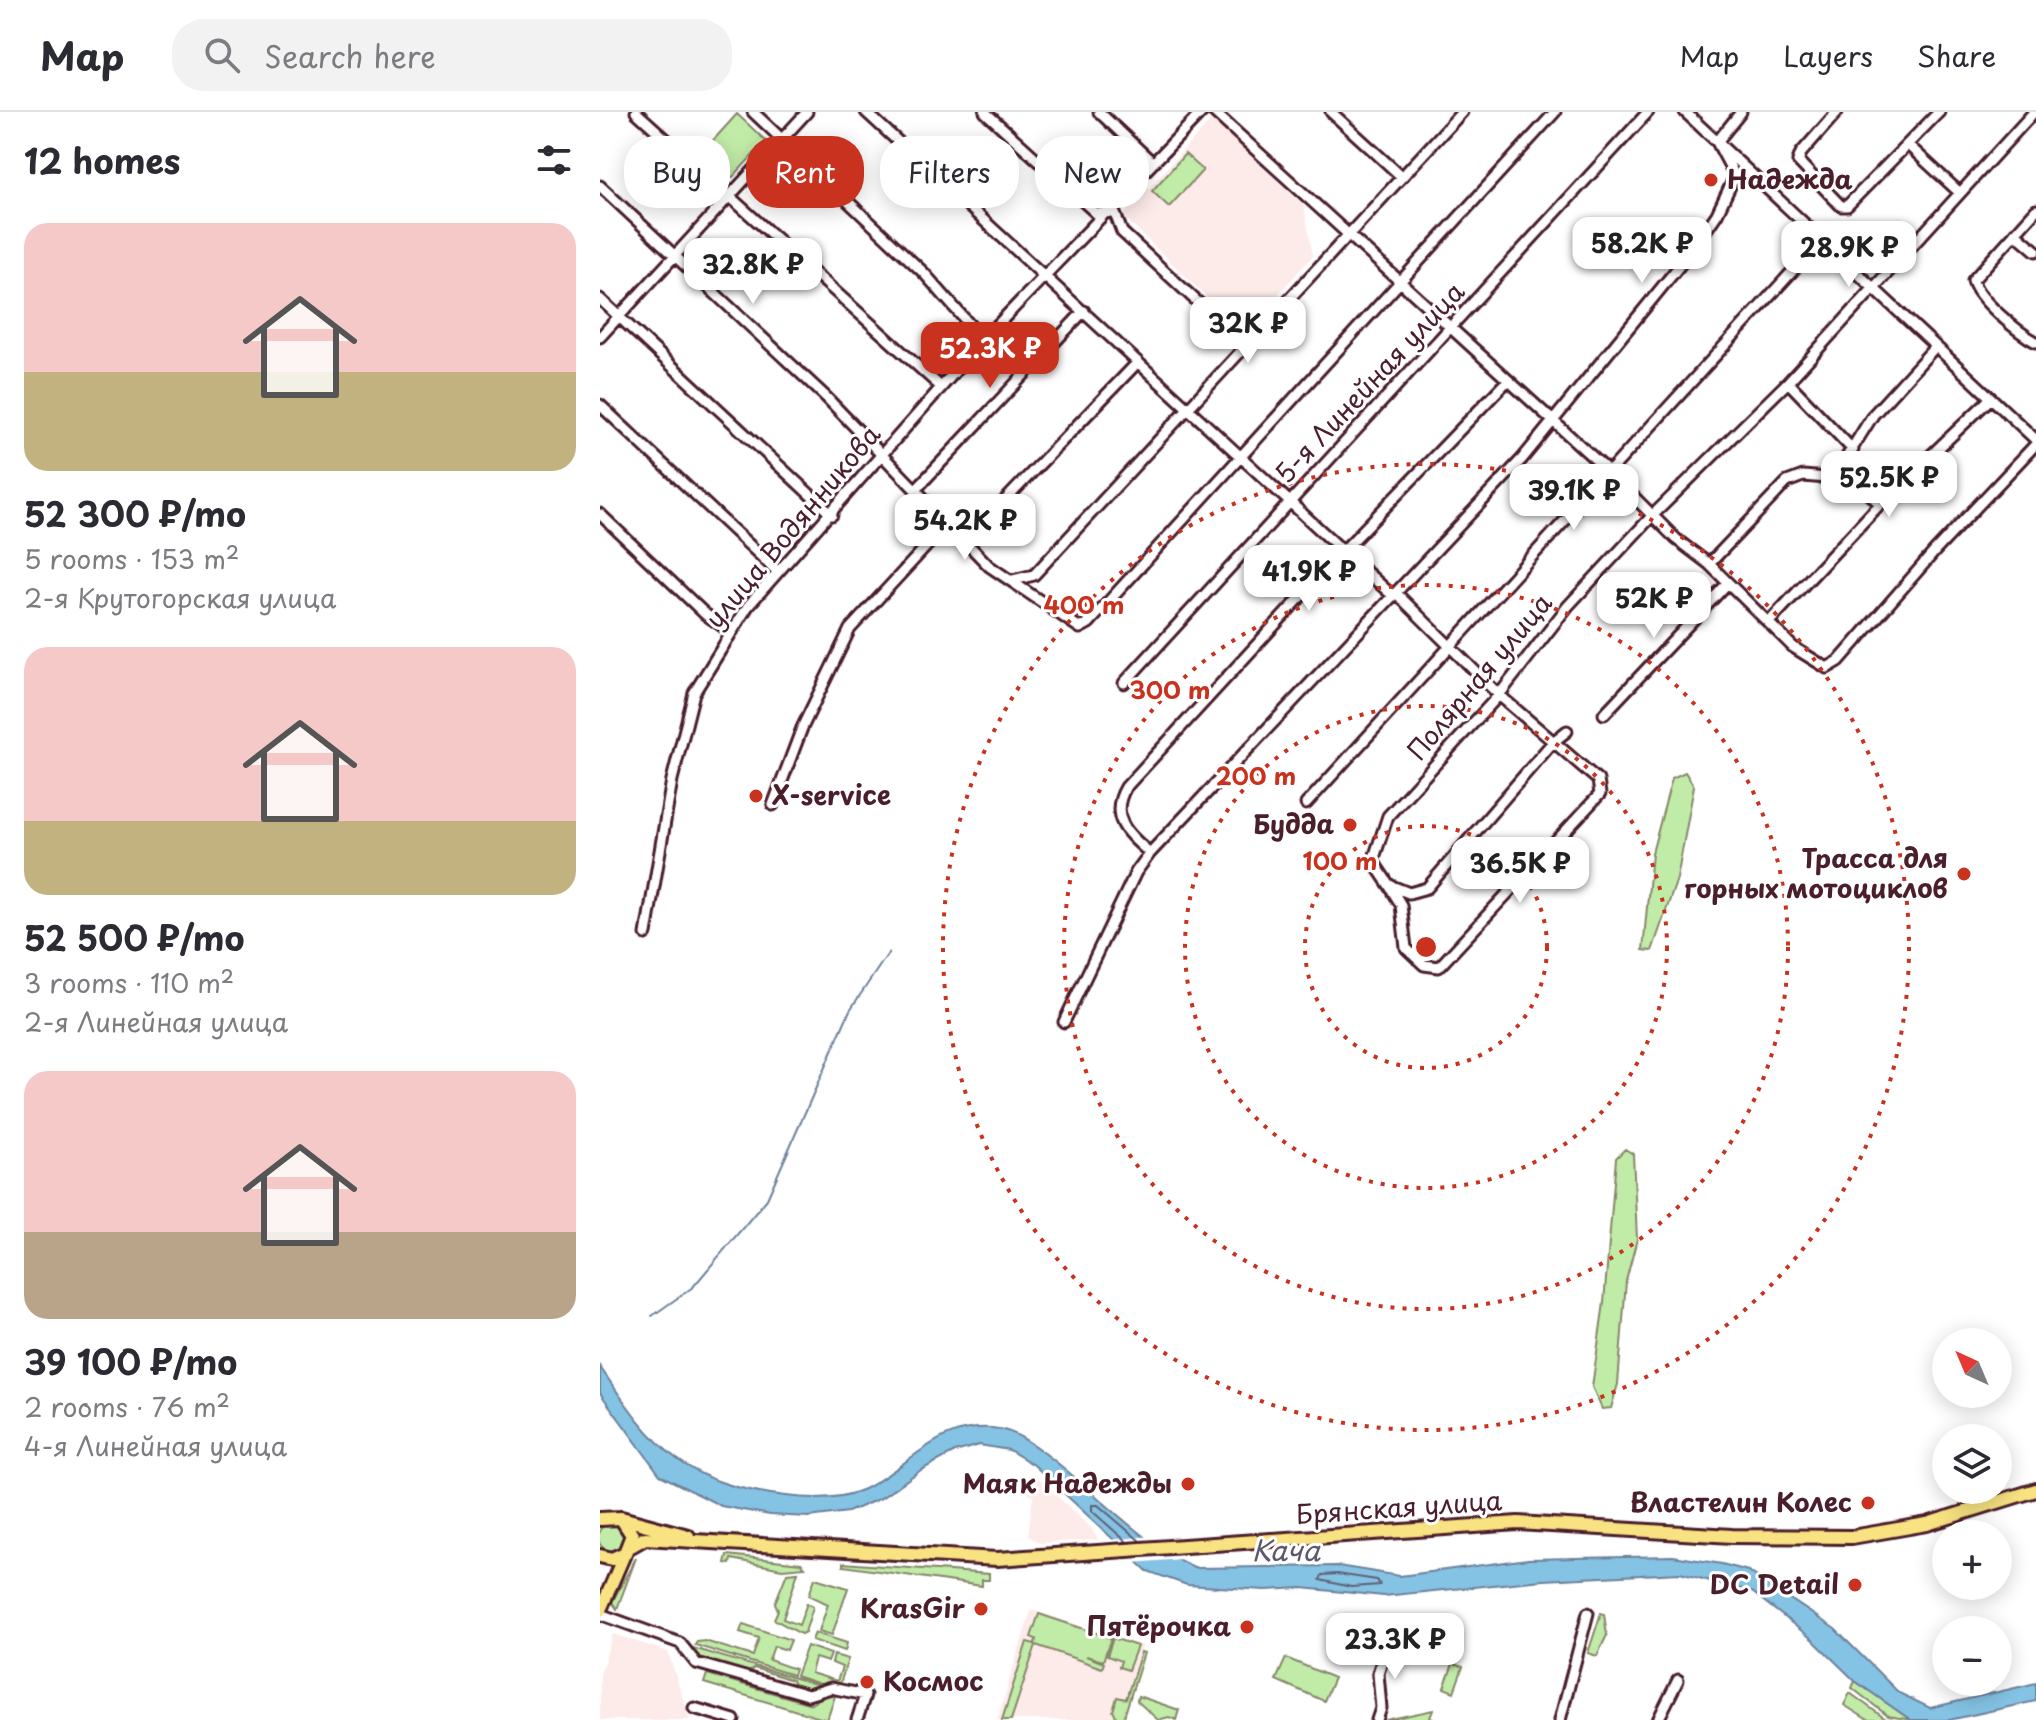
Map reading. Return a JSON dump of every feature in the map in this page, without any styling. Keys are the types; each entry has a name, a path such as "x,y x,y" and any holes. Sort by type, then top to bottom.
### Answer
{"highway":[{"name":"Брянская улица","path":"600,1556 612,1559 645,1538 997,1559 1518,1523 1745,1537 1852,1537 1927,1524 2036,1490"},
{"name":"Брянская улица","path":"608,1516 711,1542"},
{"name":"Брянская улица","path":"608,1516 631,1530 628,1550"}],"main road":[{"path":"600,1613 628,1550"}],"street":[{"path":"636,112 663,136"},
{"path":"753,112 779,136"},
{"path":"785,136 807,112"},
{"path":"866,112 1343,551 1392,595 1398,595 1499,695 1595,775 1600,794 1439,967 1424,965 1406,948 1401,905 1389,885"},
{"path":"985,112 1097,214 1114,211 1122,232 1244,345"},
{"path":"1099,112 1152,162"},
{"name":"улица Водянникова","path":"646,934 672,780 694,693 731,632 778,572 832,515 882,452 983,340 1202,112"},
{"path":"1214,112 1608,471 1652,516 1709,564 1726,585 1793,647 1827,668 1839,661 2036,442 1685,112"},
{"path":"1331,112 1402,177"},
{"path":"600,186 882,452 989,566 1080,628 1089,623 1555,112"},
{"name":"5-я Линейная улица","path":"1124,683 1648,112"},
{"path":"1717,142 1741,112"},
{"path":"1837,112 1801,153 1798,161 1841,206 1853,203 1939,112"},
{"name":"Полярная улица","path":"1389,885 1373,861 1388,816 1499,695 1568,606 1652,516 1788,382 2034,112"},
{"path":"1013,580 1034,575 1402,177 1455,114"},
{"path":"1064,1022 1136,872 1150,853 1398,595 1553,422 1717,214 1735,176 1717,142"},
{"path":"1908,145 1960,193"},
{"path":"746,178 730,196 941,387"},
{"path":"600,337 719,208"},
{"path":"855,208 924,273 983,340"},
{"path":"2036,210 1976,273 1973,285 2008,322 2036,342"},
{"path":"2015,233 2036,251"},
{"path":"1306,804 1821,240"},
{"path":"600,299 832,515"},
{"path":"917,488 1084,311"},
{"path":"1709,564 1787,482 1803,476 1827,478 1841,466 1873,415 1935,347"},
{"path":"967,540 1137,363"},
{"path":"1150,853 1123,829 1118,810 1120,798 1343,551 1508,380"},
{"path":"1788,382 1853,450"},
{"path":"1769,622 1880,504 1991,398"},
{"path":"600,405 778,572"},
{"path":"1841,466 1880,504"},
{"path":"600,514 705,614 731,632"},
{"path":"773,805 802,728 850,629 947,524"},
{"path":"1604,714 1726,585"},
{"path":"1389,885 1409,893 1427,888 1553,742 1567,731"},
{"path":"600,1613 680,1643 696,1663 808,1695 831,1688 865,1695 857,1720"},
{"path":"1560,1720 1588,1613"},
{"path":"1377,1720 1381,1708 1378,1673 1392,1631"},
{"path":"1658,1720 1678,1680"},
{"path":"694,1708 734,1720"}],"shaded area":[{"path":"1212,119 1304,206 1313,256 1243,332 1123,216 1130,208 1149,208 1149,188"},
{"path":"1036,1476 1091,1528 1098,1540 1040,1543 1028,1536 1033,1496 1028,1494"},
{"path":"1031,1610 1143,1646 1119,1720 997,1720"},
{"path":"613,1634 668,1652 690,1720 600,1720 600,1674"}],"green space":[{"path":"737,114 761,136 746,136 746,163 733,177 730,176 730,136 717,136"},
{"path":"1185,154 1203,170 1169,207 1152,191"},
{"path":"1685,772 1694,786 1677,879 1652,951 1643,950 1652,853 1672,778"},
{"path":"1625,1149 1633,1154 1637,1239 1626,1281 1618,1384 1611,1408 1602,1409 1592,1387 1604,1303 1616,1158"},
{"path":"607,1524 617,1524 625,1532 625,1542 617,1550 607,1550 600,1544 600,1530"},
{"path":"727,1555 801,1563 805,1567 782,1569 731,1559 730,1564 725,1563"},
{"path":"636,1558 617,1609 612,1602"},
{"path":"843,1563 989,1574 989,1580 982,1580 982,1586 843,1566"},
{"path":"798,1572 783,1619 799,1625 807,1603 813,1607 805,1632 801,1634 774,1619 778,1610 775,1603 787,1573"},
{"path":"815,1578 848,1588 832,1635 819,1631 828,1604 809,1595"},
{"path":"1601,1613 1604,1614 1607,1635 1597,1656 1588,1653"},
{"path":"1039,1614 1111,1638 1103,1661 1086,1656 1104,1663 1102,1668 1036,1645 1011,1720 1002,1720 1027,1642 1035,1644 1036,1639 1031,1637"},
{"path":"743,1624 791,1640 787,1650 774,1646 769,1660 795,1669 793,1675 695,1645 705,1641 753,1656 759,1638 740,1632"},
{"path":"815,1633 847,1643 845,1651 812,1640"},
{"path":"1113,1638 1137,1646 1128,1670 1119,1667 1121,1661 1107,1656"},
{"path":"807,1646 831,1654 828,1662 815,1658 811,1673 837,1681 842,1667 832,1663 834,1655 848,1659 840,1684 820,1684 796,1676"},
{"path":"693,1648 819,1685 808,1690 794,1686 792,1680 754,1668 748,1673 697,1658"},
{"path":"1141,1652 1144,1653 1123,1720 1118,1720 1113,1711 1117,1697 1126,1699"},
{"path":"1286,1658 1334,1678 1324,1701 1276,1680"},
{"path":"1453,1664 1463,1667 1454,1692 1444,1688"},
{"path":"707,1674 811,1704 828,1694 835,1696 827,1720 704,1683"},
{"path":"1855,1681 1911,1720 1888,1716 1852,1688"},
{"path":"1850,1693 1887,1720 1868,1720 1844,1705"},
{"path":"1138,1696 1179,1710 1176,1720 1169,1717 1158,1720 1137,1701"},
{"path":"1433,1710 1430,1718 1435,1720 1386,1720"}],"water":[{"name":"Кача","path":"600,1367 656,1441 697,1472 751,1490 805,1498 845,1495 864,1489 927,1447 959,1431 978,1428 1006,1431 1036,1447 1064,1468 1159,1548 1197,1568 1338,1566 1400,1576 1528,1559 1673,1556 1722,1564 1748,1571 1835,1629 1899,1693 1930,1708 1981,1696 2012,1696 2012,1689 2036,1683 2036,1701 1949,1720 1911,1720 1855,1681 1812,1639 1752,1592 1680,1573 1543,1580 1384,1596 1302,1588 1265,1590 1187,1585 1147,1571 1034,1465 1009,1450 979,1445 955,1452 921,1470 881,1498 848,1512 809,1517 770,1515 721,1506 660,1475 600,1393"}],"pier":[{"path":"1152,1536 1182,1559 1132,1563 1108,1540"}],"waterway":[{"path":"652,1316 693,1287 767,1199 850,1010 889,952"}],"place":[{"name":"Надежда","path":"1711,180"},
{"name":"X-service","path":"756,796"},
{"name":"Будда","path":"1350,825"},
{"name":"Трасса для горных мотоциклов","path":"1964,874"},
{"name":"Маяк Надежды","path":"1188,1484"},
{"name":"Властелин Колес","path":"1868,1503"},
{"name":"DC Detail","path":"1855,1585"},
{"name":"KrasGir","path":"981,1609"},
{"name":"Пятёрочка","path":"1247,1627"},
{"name":"Космос","path":"867,1682"}]}
